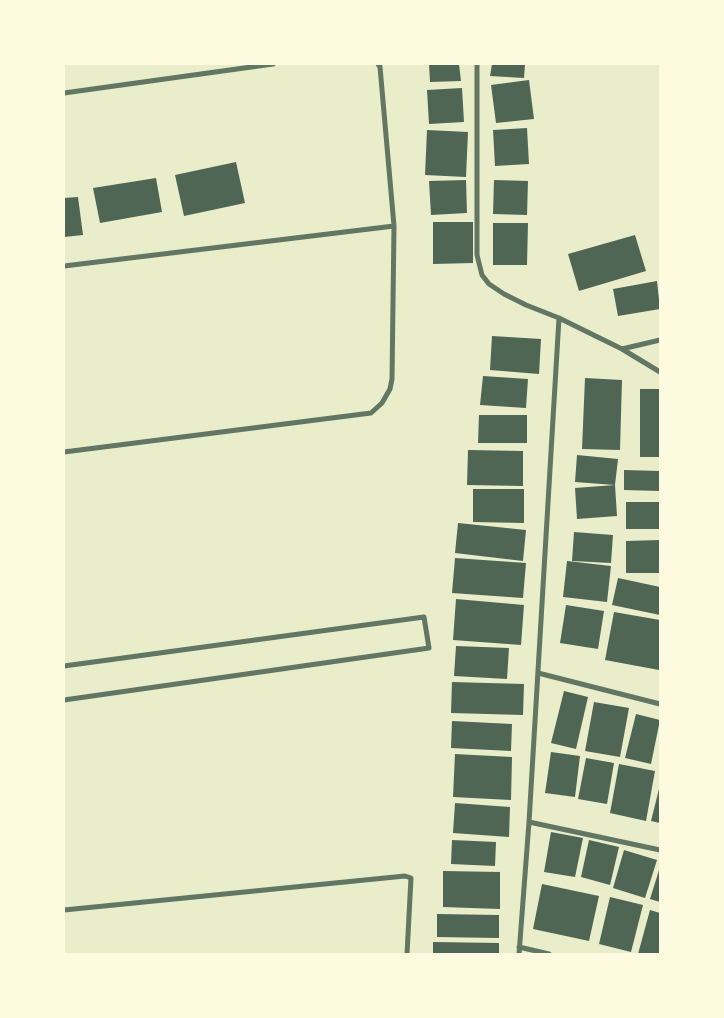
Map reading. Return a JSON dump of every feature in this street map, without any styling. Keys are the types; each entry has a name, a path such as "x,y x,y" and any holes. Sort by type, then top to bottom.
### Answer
{"street":[{"path":"64,93 273,64"},
{"path":"64,452 371,413 382,403 390,389 392,379 394,226 380,67 378,64"},
{"path":"477,64 477,255 482,275 489,284 526,306 559,318 622,349 660,372"},
{"path":"64,266 394,226"},
{"path":"519,954 529,822 559,318"},
{"path":"622,349 660,340"},
{"path":"64,666 424,617 429,648 64,700"},
{"path":"538,673 660,704"},
{"path":"529,822 660,850"},
{"path":"64,910 405,876 411,878 407,954"},
{"path":"519,947 549,954"}],"building":[{"path":"429,64 459,64 461,81 430,82"},
{"path":"492,64 525,64 524,78 490,76"},
{"path":"529,80 534,119 496,123 491,85"},
{"path":"462,88 464,122 429,124 427,90"},
{"path":"527,128 529,164 495,166 493,130"},
{"path":"427,130 468,132 466,177 425,175"},
{"path":"236,162 245,203 184,216 175,175"},
{"path":"156,178 162,212 100,223 93,188"},
{"path":"466,180 467,213 431,215 429,181"},
{"path":"494,180 528,181 527,215 493,214"},
{"path":"78,197 83,235 64,237 64,198"},
{"path":"433,222 473,222 473,263 433,264"},
{"path":"493,223 528,223 527,265 493,265"},
{"path":"635,235 646,271 579,291 568,254"},
{"path":"657,281 660,309 618,316 613,289"},
{"path":"492,336 541,339 539,374 490,370"},
{"path":"483,376 528,379 526,408 480,405"},
{"path":"585,378 622,380 620,450 582,449"},
{"path":"640,389 660,389 660,457 640,457"},
{"path":"479,415 527,415 527,443 478,443"},
{"path":"468,450 523,451 523,486 467,485"},
{"path":"577,455 618,459 615,485 575,482"},
{"path":"624,470 660,471 660,491 624,490"},
{"path":"615,485 617,516 577,519 575,488"},
{"path":"473,489 524,489 524,523 473,522"},
{"path":"626,502 660,502 660,529 626,529"},
{"path":"458,523 526,530 523,561 455,553"},
{"path":"574,532 613,535 611,563 572,561"},
{"path":"660,540 660,573 626,573 626,541"},
{"path":"455,558 526,563 523,598 452,593"},
{"path":"567,561 611,566 607,602 563,597"},
{"path":"618,578 660,587 660,615 612,605"},
{"path":"456,599 524,605 521,645 453,640"},
{"path":"566,605 604,611 598,649 560,643"},
{"path":"614,612 660,620 659,670 605,660"},
{"path":"456,646 509,648 507,679 454,676"},
{"path":"452,682 524,684 523,715 451,713"},
{"path":"564,691 588,697 576,749 551,743"},
{"path":"594,702 629,708 620,757 585,751"},
{"path":"636,714 660,720 651,764 625,758"},
{"path":"452,721 512,724 511,751 451,748"},
{"path":"551,752 580,756 575,797 545,793"},
{"path":"455,754 512,757 511,800 453,797"},
{"path":"586,758 614,763 607,804 578,799"},
{"path":"619,764 655,771 646,821 610,813"},
{"path":"660,785 660,823 651,821"},
{"path":"455,803 510,807 509,837 453,833"},
{"path":"551,832 583,838 575,877 544,872"},
{"path":"452,840 496,842 495,866 451,864"},
{"path":"589,840 619,847 610,885 581,877"},
{"path":"624,850 657,860 645,898 613,888"},
{"path":"660,867 660,902 650,899"},
{"path":"443,871 500,872 500,909 443,907"},
{"path":"542,884 599,896 589,941 533,929"},
{"path":"610,897 643,905 631,952 599,944"},
{"path":"650,910 660,913 660,954 638,954"},
{"path":"437,914 499,915 499,938 437,937"},
{"path":"433,942 499,943 499,954 433,954"}]}
